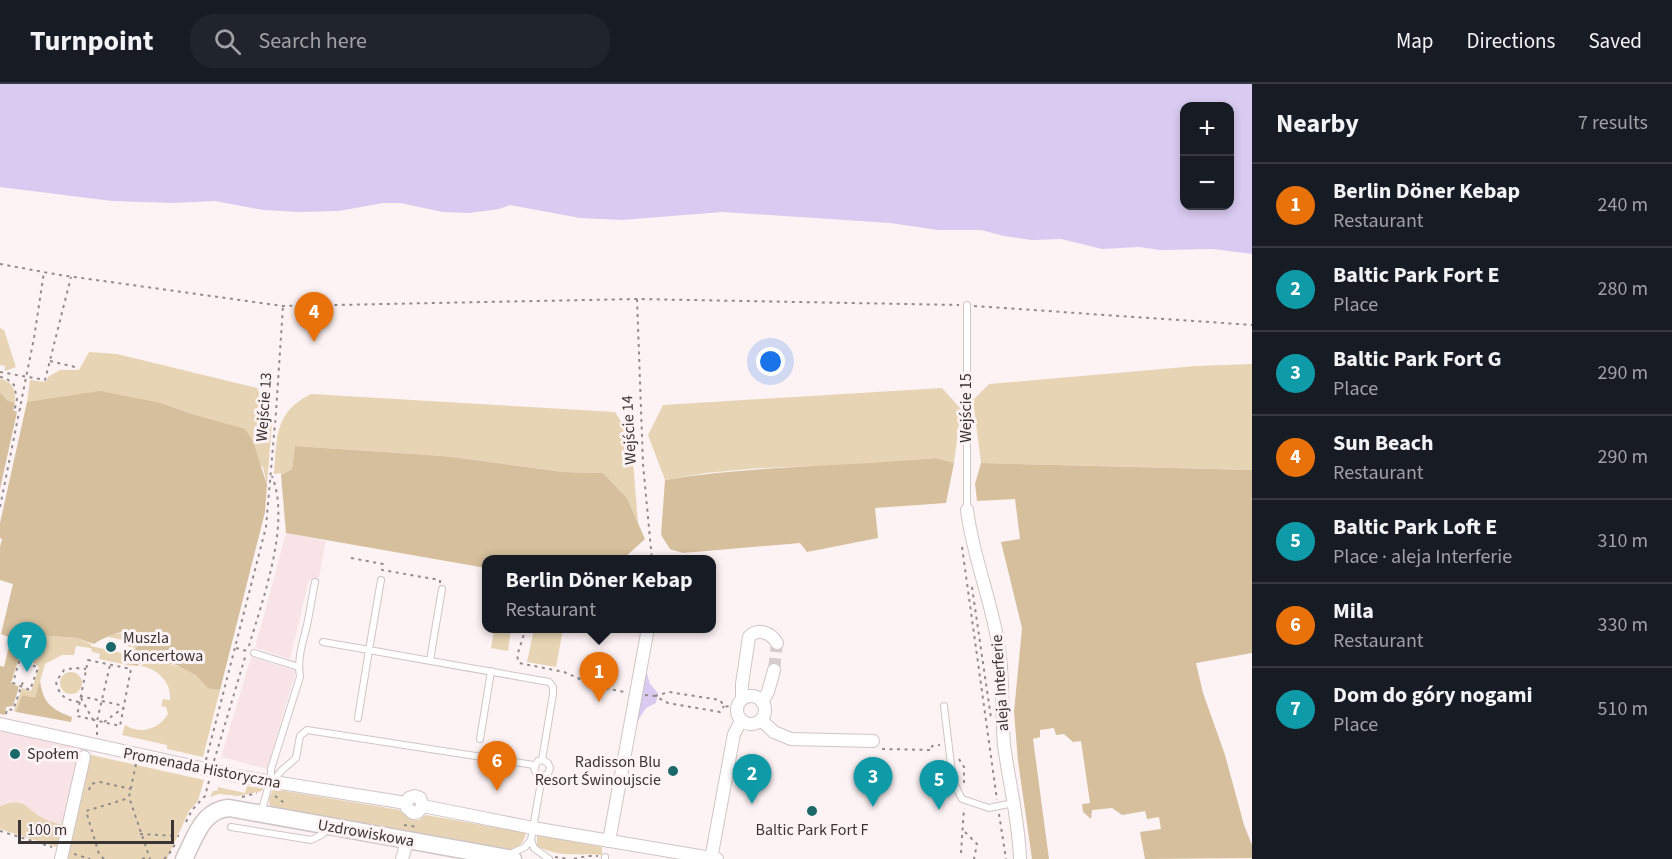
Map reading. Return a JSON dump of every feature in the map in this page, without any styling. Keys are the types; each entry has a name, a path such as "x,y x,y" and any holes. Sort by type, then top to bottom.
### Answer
{"street":[{"name":"aleja Interferie","path":"967,510 972,544 1000,650 1004,743 1020,859"},
{"path":"735,704 750,697 762,702 765,709 761,720 753,724 741,721 735,704 742,684 749,637 756,632 763,632 773,636 777,643"},
{"path":"609,841 647,633"},
{"path":"762,702 768,692 774,670"},
{"path":"761,720 774,732 791,739 873,745"},
{"path":"713,859 734,734 741,721"},
{"name":"Promenada Historyczna","path":"2,725 271,782 406,802 415,796 420,798 423,806 532,834 609,841 713,859"},
{"path":"62,855 84,757"},
{"name":"Uzdrowiskowa","path":"184,859 206,818 220,809 229,808 509,858"},
{"path":"402,859 407,841"}],"lane":[{"name":"Wejście 15","path":"967,305 967,510"},
{"path":"358,718 381,580"},
{"path":"271,782 271,769 300,677 298,667 315,582"},
{"path":"430,660 442,589"},
{"path":"323,642 544,680 553,687 554,694 542,760"},
{"path":"250,652 298,667"},
{"path":"480,739 491,671"},
{"path":"944,706 953,782 962,799 989,808 1013,803"},
{"path":"260,831 266,814 265,794 271,782 296,758 300,736 307,730 534,765"},
{"path":"534,765 542,760"},
{"path":"534,765 535,773 542,776 548,774 550,768 548,763 542,760"},
{"path":"542,776 532,834 534,848 549,859"},
{"path":"231,827 311,840 322,834 326,825"},
{"path":"509,858 516,850 525,847 532,834"}],"path":[{"path":"0,264 71,277 283,306 637,299 967,305 1252,325"},
{"path":"0,507 21,409 44,272"},
{"path":"0,372 45,380 71,277"},
{"name":"Wejście 14","path":"637,299 643,464 652,555"},
{"name":"Wejście 13","path":"207,770 208,756 266,527 283,306"},
{"path":"50,361 79,368"},
{"path":"0,377 6,378 14,385 17,399 15,408 21,409"},
{"path":"164,859 170,854 192,810 205,796 207,770 250,652 279,525 276,486 271,474"},
{"path":"966,542 991,718"},
{"path":"961,544 1006,859"},
{"path":"351,558 383,564 382,571 440,581"},
{"path":"524,633 517,656 519,663 564,672 598,687 655,696 668,703 720,712 735,704"},
{"path":"236,648 250,652"},
{"path":"20,658 31,662 38,668 30,690 21,686 13,683 20,658"},
{"path":"88,660 110,665 131,669 120,726 77,716 88,660"},
{"path":"88,744 97,736 97,721 110,665"},
{"path":"80,702 64,698 56,682 64,670 86,669"},
{"path":"2,725 7,709 13,710 24,679"},
{"path":"655,696 669,692 735,704"},
{"path":"81,696 124,707"},
{"path":"81,696 93,720"},
{"path":"104,722 124,707"},
{"path":"873,745 932,750 932,746 942,745"},
{"path":"138,755 129,798 149,858 142,859"},
{"path":"957,756 964,768 964,790"},
{"path":"87,796 91,784 96,782 131,789"},
{"path":"86,811 129,798"},
{"path":"961,853 964,801"},
{"path":"86,805 99,854 104,859"},
{"path":"0,831 62,855 90,859"},
{"path":"964,831 977,844 974,859"},
{"path":"140,834 179,836"},
{"path":"1009,848 1011,859"},
{"path":"574,859 587,856 605,858"}],"shaded area":[{"path":"0,84 1252,84 1252,254 1213,249 1160,250 1139,247 1102,249 1061,239 1032,240 981,230 938,230 890,223 722,212 622,220 580,218 510,205 499,209 469,213 443,212 400,203 383,203 339,211 299,212 263,210 215,201 174,203 112,201 0,187"},
{"path":"0,328 4,330 16,367 5,371 5,366 0,365"},
{"path":"89,352 117,354 257,388 268,412 269,421 272,422 267,485 263,467 195,415 161,403 27,402 30,380 46,382 48,377 60,370 79,370"},
{"path":"1252,364 1252,470 981,463 973,400 989,384 1196,366"},
{"path":"0,379 13,387 15,403 7,400 0,392"},
{"path":"942,388 961,409 954,463 934,458 879,464 760,468 706,473 665,480 648,435 663,405"},
{"path":"100,391 161,403 245,429 253,441 267,485 265,512 220,690 208,688 196,675 176,665 154,660 137,666 132,665 131,655 136,656 133,652 146,635 139,632 119,633 94,644 77,638 25,634 11,683 19,687 13,706 6,707 5,715 0,714 0,666 4,667 11,638 1,634 13,584 0,580 2,539 0,538 0,523 27,402"},
{"path":"0,392 7,400 15,403 13,410 17,412 0,489"},
{"path":"311,394 615,412 631,437 638,523 627,498 603,473 563,472 444,456 295,446 292,469 281,475 281,473 274,474 277,438 284,418 299,401"},
{"path":"295,446 444,456 563,472 603,473 627,498 645,539 627,555 482,555 482,567 286,533 281,475 292,469"},
{"path":"935,458 954,463 946,503 875,508 878,538 807,552 800,543 683,553 670,549 661,535 665,480 766,469"},
{"path":"981,463 1252,470 1252,653 1196,663 1203,693 1225,755 1244,825 1252,845 1252,858 1145,859 1140,832 1161,829 1159,817 1147,819 1145,811 1122,815 1112,808 1092,810 1091,819 1083,812 1082,804 1090,803 1081,741 1073,742 1064,734 1056,735 1054,728 1040,730 1040,737 1033,739 1049,859 1032,859 1018,761 1014,712 1022,628 1001,542 1020,539 1015,499 977,501 975,484"},
{"path":"286,533 326,541 318,582 309,580 290,659 255,648"},
{"path":"137,631 146,635 133,652 123,640 108,637 113,634"},
{"path":"493,633 510,633 508,651 491,648"},
{"path":"533,633 562,633 556,667 527,662"},
{"path":"24,634 77,638 91,646 131,655 132,666 99,659 100,654 92,652 91,648 76,646 74,655 62,655 45,664 35,699 22,695 16,712 14,711 22,688 31,691 39,667 30,660 29,662 20,657 11,683"},
{"path":"251,657 296,671 267,769 221,757"},
{"path":"154,660 186,669 209,686 220,690 203,757 167,749 167,745 122,735 125,725 137,730 149,729 155,727 168,714 166,707 161,706 163,699 170,700 166,682 157,672 139,666"},
{"path":"646,670 650,684 658,693 656,703 646,708 637,722"},
{"path":"71,672 79,675 82,683 79,691 71,694 63,691 60,683 63,675"},
{"path":"40,681 46,700 59,712 72,717 71,722 16,712 22,695 35,698"},
{"path":"0,730 81,747 83,750 60,848 0,829"},
{"path":"87,754 204,780 198,801 189,811 167,859 57,859 60,848 0,829 0,806 15,802 46,819 67,826"},
{"path":"247,786 263,788 262,791 238,796 219,794 210,797 218,787 245,793"},
{"path":"273,789 400,810 409,819 419,820 426,815 526,833 519,845 506,851 270,807 269,799"},
{"path":"537,835 602,847 602,855 562,854 546,850 537,846"}],"tunnel":[{"path":"774,670 777,643"}],"place":[{"name":"Sun Beach","path":"314,342"},
{"name":"Muszla Koncertowa","path":"111,647"},
{"name":"Dom do góry nogami","path":"27,672"},
{"name":"Berlin Döner Kebap","path":"599,702"},
{"name":"Społem","path":"15,754"},
{"name":"Radisson Blu Resort Świnoujscie","path":"673,771"},
{"name":"Mila","path":"497,791"},
{"name":"Baltic Park Fort E","path":"752,804"},
{"name":"Baltic Park Fort G","path":"873,807"},
{"name":"Baltic Park Loft E","path":"939,810"},
{"name":"Baltic Park Fort F","path":"812,811"}]}
